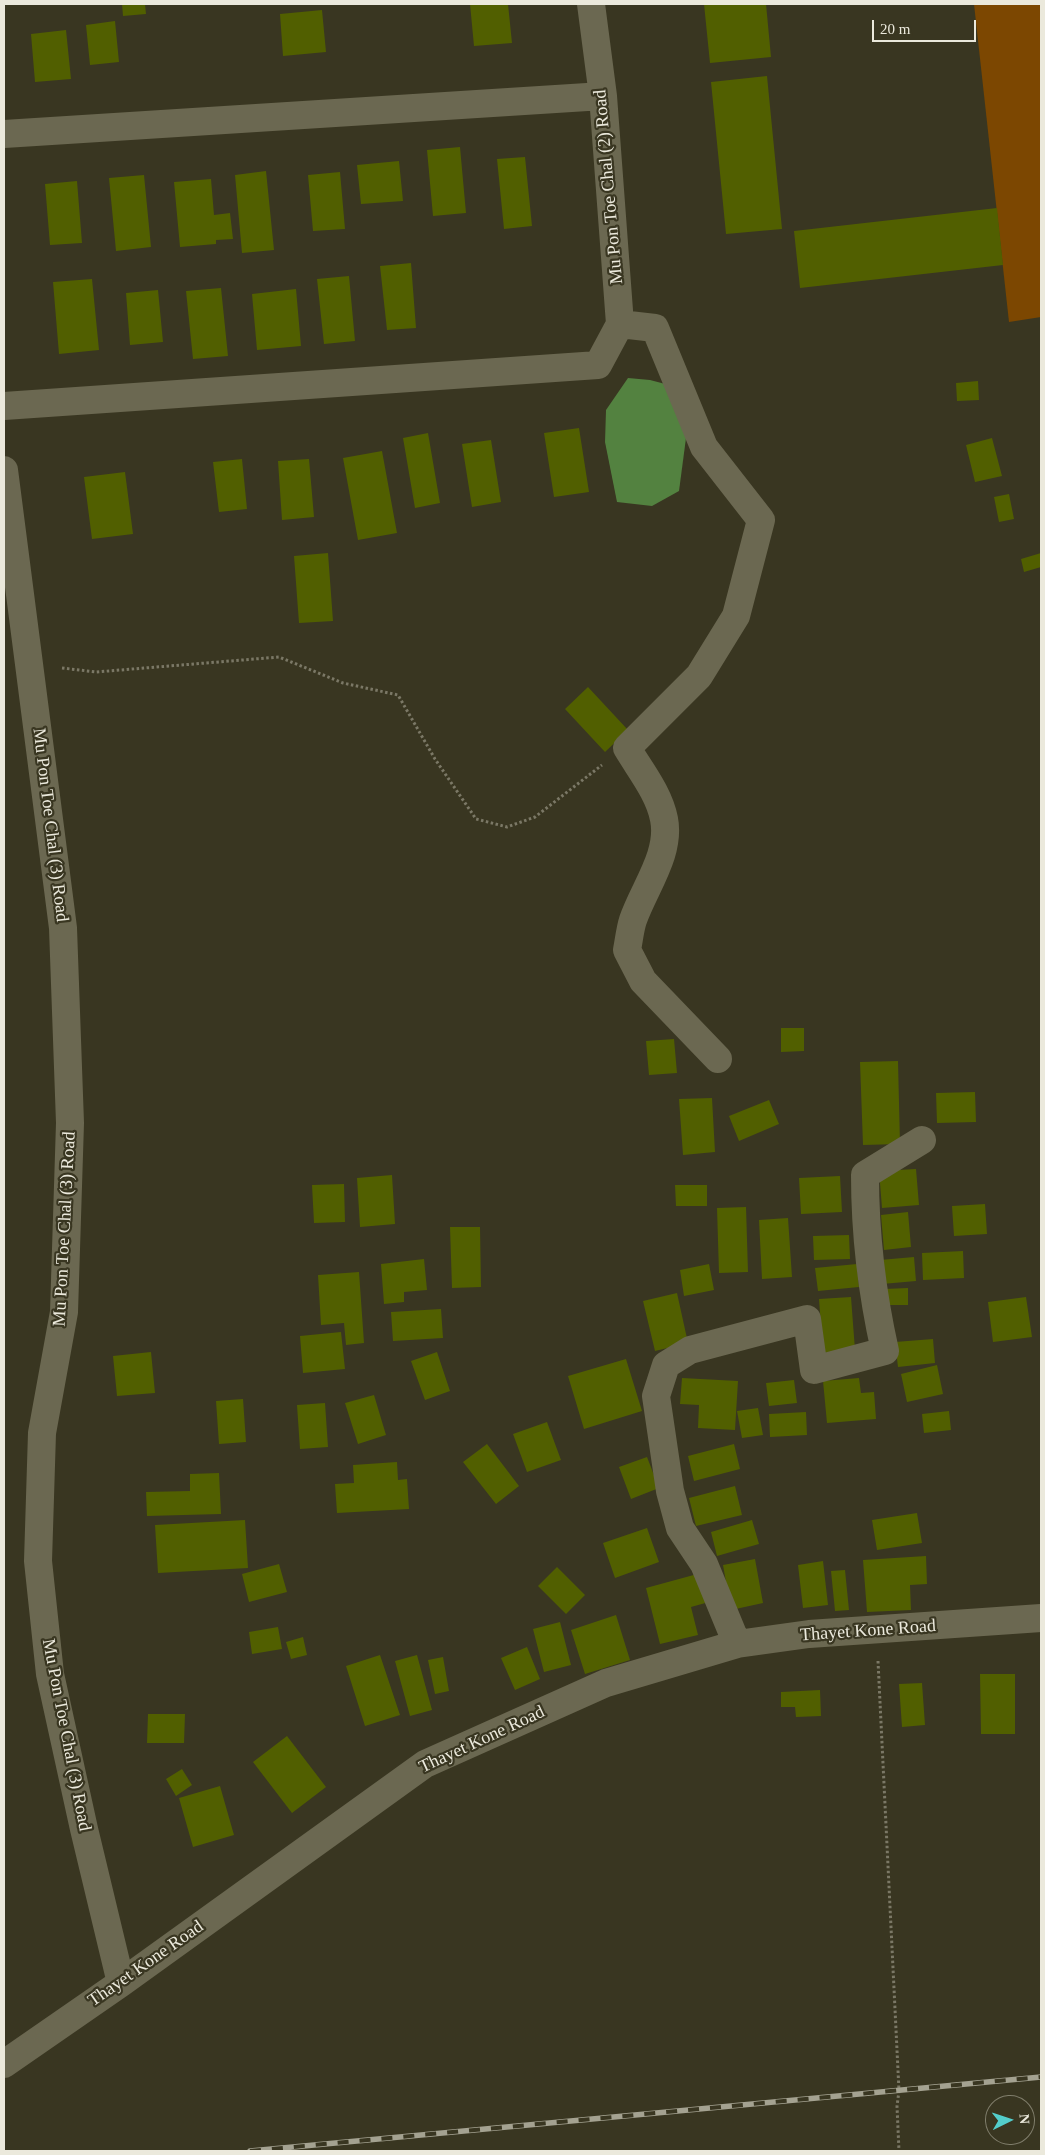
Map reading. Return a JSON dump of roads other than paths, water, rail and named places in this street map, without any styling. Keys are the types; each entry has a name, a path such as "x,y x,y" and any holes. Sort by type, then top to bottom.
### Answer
{"street":[{"name":"Mu Pon Toe Chal (2) Road","path":"591,4 603,96 620,324"},
{"path":"4,134 603,96"},
{"path":"4,406 598,365 620,324 655,328 704,448 761,520 736,616 699,676 627,748 658,799 664,819 665,840 653,875 633,920 627,950 643,981 718,1059"},
{"name":"Mu Pon Toe Chal (3) Road","path":"4,470 64,928 70,1124 64,1312 42,1433 38,1561 50,1674 84,1829 121,1983"},
{"path":"738,1644 704,1564 680,1528 670,1491 656,1396 666,1365 690,1350 807,1319 814,1370 885,1351 877,1312 865,1225 865,1175 922,1140"},
{"name":"Thayet Kone Road","path":"4,2064 121,1983 425,1764 606,1683 738,1644 809,1634 1041,1618"}],"railway":[{"path":"250,2151 1041,2077"}]}
